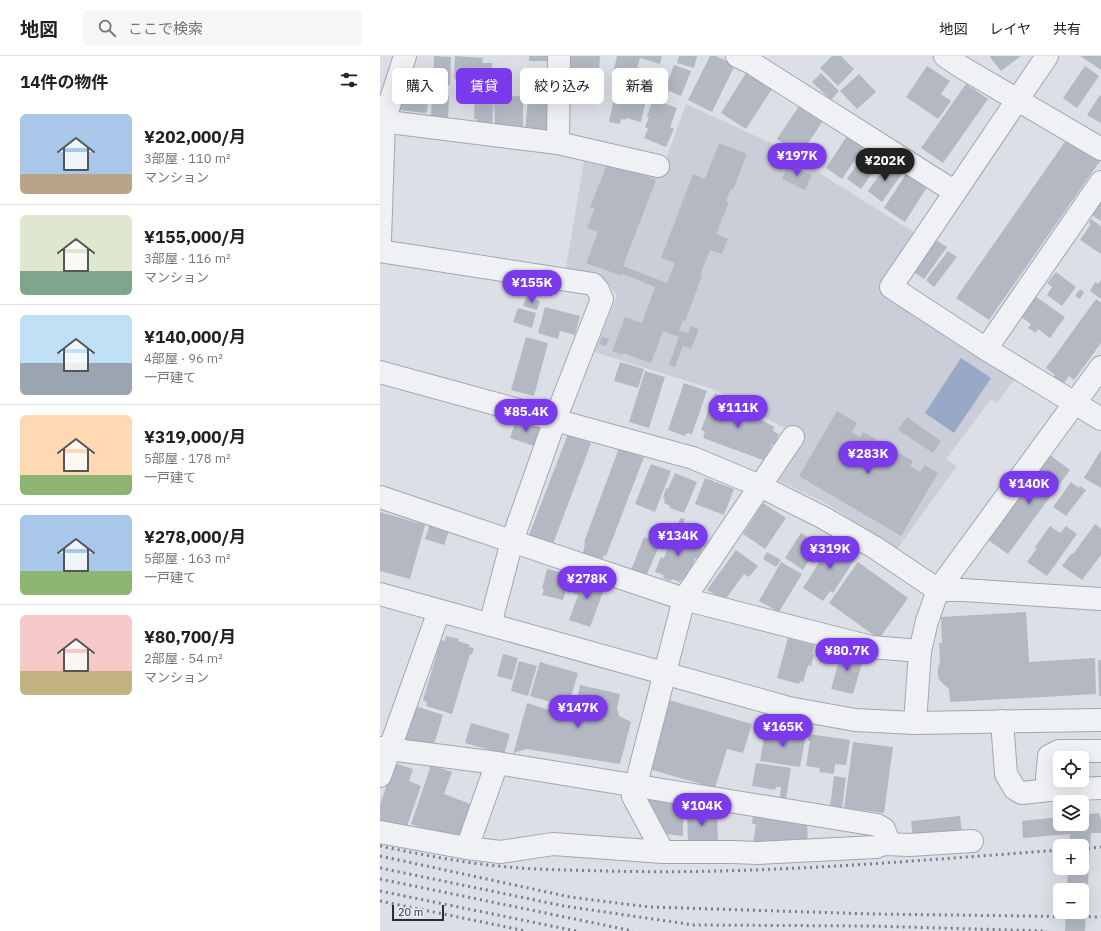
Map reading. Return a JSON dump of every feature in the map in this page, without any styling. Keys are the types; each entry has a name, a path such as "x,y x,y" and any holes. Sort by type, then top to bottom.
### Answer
{"street":[{"path":"380,240 382,121 404,56"},
{"path":"558,143 559,56"},
{"path":"737,56 750,62 955,192"},
{"path":"945,56 1101,149"},
{"path":"1047,56 892,287 986,349 1101,419"},
{"path":"382,121 558,143 658,166"},
{"path":"986,349 1101,182"},
{"path":"380,251 593,284 598,290 602,299 555,420 512,541 490,625"},
{"path":"915,723 920,651 927,621 938,590 1101,367"},
{"path":"380,372 693,458 760,486 822,516 874,547 938,590 963,590 1100,598"},
{"path":"663,852 633,796 684,599 793,437"},
{"path":"380,498 684,599 870,647 920,651"},
{"path":"380,594 789,708 855,720 915,723 1101,720"},
{"path":"380,776 385,749 439,611"},
{"path":"1002,721 1006,774 1010,783 1015,789 1022,793 1050,790 1101,788"},
{"path":"385,749 497,763 877,825 884,829 887,837 884,844"},
{"path":"1050,790 1047,778 1049,756 1058,751 1101,751"},
{"path":"467,848 497,763"},
{"path":"380,832 467,848 500,852 553,844 663,852 758,853 876,847 884,844 910,845 972,841"}],"shaded area":[{"path":"686,104 773,144 920,236 884,289 1016,377 997,403 991,399 946,459 957,466 897,549 827,504 759,471 786,429 716,390 594,352 617,296 605,279 571,275 566,267 584,161 591,157 660,175"}],"water":[{"path":"961,358 991,378 954,433 925,413"}],"building":[{"path":"434,56 451,57 450,85 448,85 448,68 434,68"},
{"path":"455,56 483,58 482,63 492,63 492,68 456,68 456,80 454,78"},
{"path":"529,56 550,56 550,61 529,61"},
{"path":"569,56 600,56 599,68 569,68"},
{"path":"617,56 662,56 660,64 640,58 637,68 614,68"},
{"path":"679,56 697,56 694,68 677,63"},
{"path":"710,56 716,56 735,65 712,112 688,100"},
{"path":"832,56 841,56 854,69 838,86 820,68"},
{"path":"1021,56 1001,71 990,57"},
{"path":"1080,56 1101,56 1101,70"},
{"path":"674,65 691,71 681,96 668,90 668,81"},
{"path":"751,65 777,81 746,129 721,113"},
{"path":"927,66 950,81 941,94 951,101 938,119 906,97"},
{"path":"1085,66 1099,76 1077,108 1063,98"},
{"path":"821,73 839,91 831,100 812,82"},
{"path":"859,74 876,92 857,109 840,91"},
{"path":"966,84 988,99 943,163 921,148"},
{"path":"1100,95 1101,96 1101,123 1087,115"},
{"path":"449,96 448,120 431,119 432,104 448,104"},
{"path":"512,96 520,96 520,104 523,104 523,130 495,128 494,104 512,104"},
{"path":"399,104 427,104 427,112 425,113 399,110"},
{"path":"475,104 493,104 492,126 477,125 477,119 474,119"},
{"path":"528,104 553,104 554,125 545,133 525,131"},
{"path":"613,104 645,104 641,122 626,118 626,120 621,119 620,124 609,122"},
{"path":"651,104 666,104 677,108 670,127 674,129 666,147 644,138 648,129 645,127 649,117 647,116"},
{"path":"799,106 822,122 801,154 777,139"},
{"path":"847,136 863,147 842,179 826,168"},
{"path":"1067,139 1100,161 989,320 956,298"},
{"path":"719,143 747,154 733,189 731,189 726,201 729,202 716,234 728,239 722,254 710,250 685,321 683,320 679,330 688,333 691,326 699,329 691,349 683,346 675,367 669,365 679,337 663,331 651,363 623,353 622,355 612,351 625,317 642,323 655,287 623,274 622,276 586,263 598,232 587,228 595,208 590,207 608,162 656,180 623,266 667,283 675,263 661,258 693,174 705,179"},
{"path":"868,149 882,159 861,189 847,179"},
{"path":"888,162 903,172 882,202 868,191"},
{"path":"788,165 812,175 805,190 782,179"},
{"path":"906,174 927,187 905,222 884,208"},
{"path":"1101,200 1101,221 1092,215 1100,203 1098,202"},
{"path":"1091,219 1101,226 1101,254 1080,240 1091,224 1089,223"},
{"path":"936,240 947,247 924,279 914,272"},
{"path":"948,251 957,257 934,287 926,280"},
{"path":"1056,272 1076,287 1062,306 1047,295 1052,287 1047,283"},
{"path":"532,278 546,282 541,297 528,294"},
{"path":"1101,280 1101,299 1090,291 1095,282 1098,284"},
{"path":"1080,289 1084,292 1080,299 1075,296"},
{"path":"1035,296 1065,317 1050,338 1038,329 1036,333 1028,328 1031,324 1021,317"},
{"path":"526,297 540,301 537,310 523,306"},
{"path":"1096,299 1101,303 1101,343 1074,380 1069,376 1063,384 1053,377 1055,375 1046,368"},
{"path":"545,307 580,316 575,335 560,331 558,339 538,333"},
{"path":"518,308 536,313 532,328 513,322"},
{"path":"602,336 609,339 606,346 599,344"},
{"path":"526,337 548,343 534,396 511,390"},
{"path":"620,362 644,369 638,388 614,381"},
{"path":"645,371 665,377 649,428 629,422"},
{"path":"684,383 707,391 692,434 687,433 685,436 668,430"},
{"path":"715,393 774,427 773,431 779,434 775,444 772,444 768,456 763,460 703,438 705,432 701,430"},
{"path":"837,411 857,423 852,432 860,437 863,432 913,461 910,466 920,472 925,465 938,473 901,536 799,476"},
{"path":"907,417 941,441 933,453 898,430"},
{"path":"516,420 538,426 541,430 537,447 510,438"},
{"path":"568,434 591,443 553,544 529,535"},
{"path":"619,448 644,457 606,556 604,555 601,561 583,554 584,542"},
{"path":"1101,450 1101,488 1084,478"},
{"path":"1050,455 1070,470 1008,554 988,540"},
{"path":"651,464 671,471 655,512 635,504"},
{"path":"675,473 697,482 684,513 670,508 670,506 664,503 665,499 663,498 666,488 668,489"},
{"path":"705,478 734,489 724,515 695,504"},
{"path":"1071,482 1079,488 1080,486 1086,490 1066,516 1053,507"},
{"path":"763,503 786,518 765,549 743,534"},
{"path":"380,512 425,525 410,579 380,571"},
{"path":"680,518 685,519 681,532 676,531"},
{"path":"1095,524 1101,529 1101,555 1082,580 1062,566 1071,554 1073,554"},
{"path":"430,525 449,531 444,545 425,539"},
{"path":"652,526 664,531 661,539 649,534"},
{"path":"1050,526 1060,533 1066,526 1077,534 1047,576 1027,562 1037,548 1035,547"},
{"path":"666,530 701,543 700,545 703,546 698,559 695,558 691,570 689,569 684,581 681,580 680,582 672,579 671,581 663,578 664,575 655,572 661,557 664,558 670,542 663,540"},
{"path":"801,533 819,544 803,570 785,558"},
{"path":"644,537 660,544 646,576 631,570"},
{"path":"834,539 858,554 833,593 830,591 823,601 803,588"},
{"path":"736,550 758,566 749,577 744,574 725,600 707,590"},
{"path":"767,552 781,560 776,567 763,559"},
{"path":"781,562 802,574 779,612 759,601"},
{"path":"858,562 908,598 879,639 829,603"},
{"path":"547,569 573,575 570,586 564,584 562,589 566,590 563,600 542,595"},
{"path":"583,576 606,584 590,627 569,620 578,595 573,593 578,578 581,579"},
{"path":"1026,612 1029,662 1095,658 1096,694 950,702 949,689 940,681 938,676 938,668 940,663 939,643 942,643 941,617"},
{"path":"446,636 459,639 458,641 474,648 472,655 470,654 452,714 426,706 427,702 423,700 441,640 445,641"},
{"path":"788,638 814,645 812,654 814,655 811,666 808,665 803,682 800,681 799,684 777,678"},
{"path":"842,650 864,656 853,694 831,689"},
{"path":"503,654 518,658 512,680 497,676"},
{"path":"1098,660 1101,660 1101,696 1099,696"},
{"path":"519,661 537,666 528,696 511,691"},
{"path":"540,662 578,673 568,707 530,696"},
{"path":"580,685 620,694 617,708 619,716 631,722 620,764 526,749 516,752 513,755 527,703 574,718"},
{"path":"669,700 752,724 743,753 727,749 715,788 649,769"},
{"path":"416,706 443,715 433,747 405,740"},
{"path":"471,723 510,734 504,754 465,743"},
{"path":"766,728 806,734 800,767 760,761"},
{"path":"809,734 850,740 846,765 835,764 834,774 819,772 820,768 806,766 810,741 808,741"},
{"path":"853,742 893,747 884,813 844,808"},
{"path":"394,763 413,769 409,781 421,786 406,829 380,821 380,805"},
{"path":"756,763 791,768 786,799 780,798 781,787 776,787 775,790 752,786"},
{"path":"431,765 452,772 444,794 473,805 460,842 411,824"},
{"path":"834,776 846,778 842,809 830,807"},
{"path":"647,798 683,806 683,836 665,834"},
{"path":"687,809 717,809 718,845 688,846"},
{"path":"1099,813 1101,820 1101,833 1091,833 1089,866 1089,839 1070,839 1070,834 1023,838 1022,821 1053,818 1053,831 1089,831 1089,814"},
{"path":"753,815 807,823 808,845 753,844 756,824 752,824"},
{"path":"960,816 962,834 913,839 911,821"},
{"path":"1068,875 1088,875 1088,883 1067,883"},
{"path":"1066,919 1086,919 1085,931 1065,931"}],"railway":[{"path":"380,846 453,860 512,867 566,870 665,872 778,869 891,863 1053,851"},
{"path":"1089,848 1101,847"},
{"path":"380,856 570,897 650,907 874,914 1101,917"},
{"path":"380,868 564,906 694,925 869,926 1047,931"},
{"path":"380,879 633,931"},
{"path":"380,891 576,931"},
{"path":"380,901 526,931"}]}
